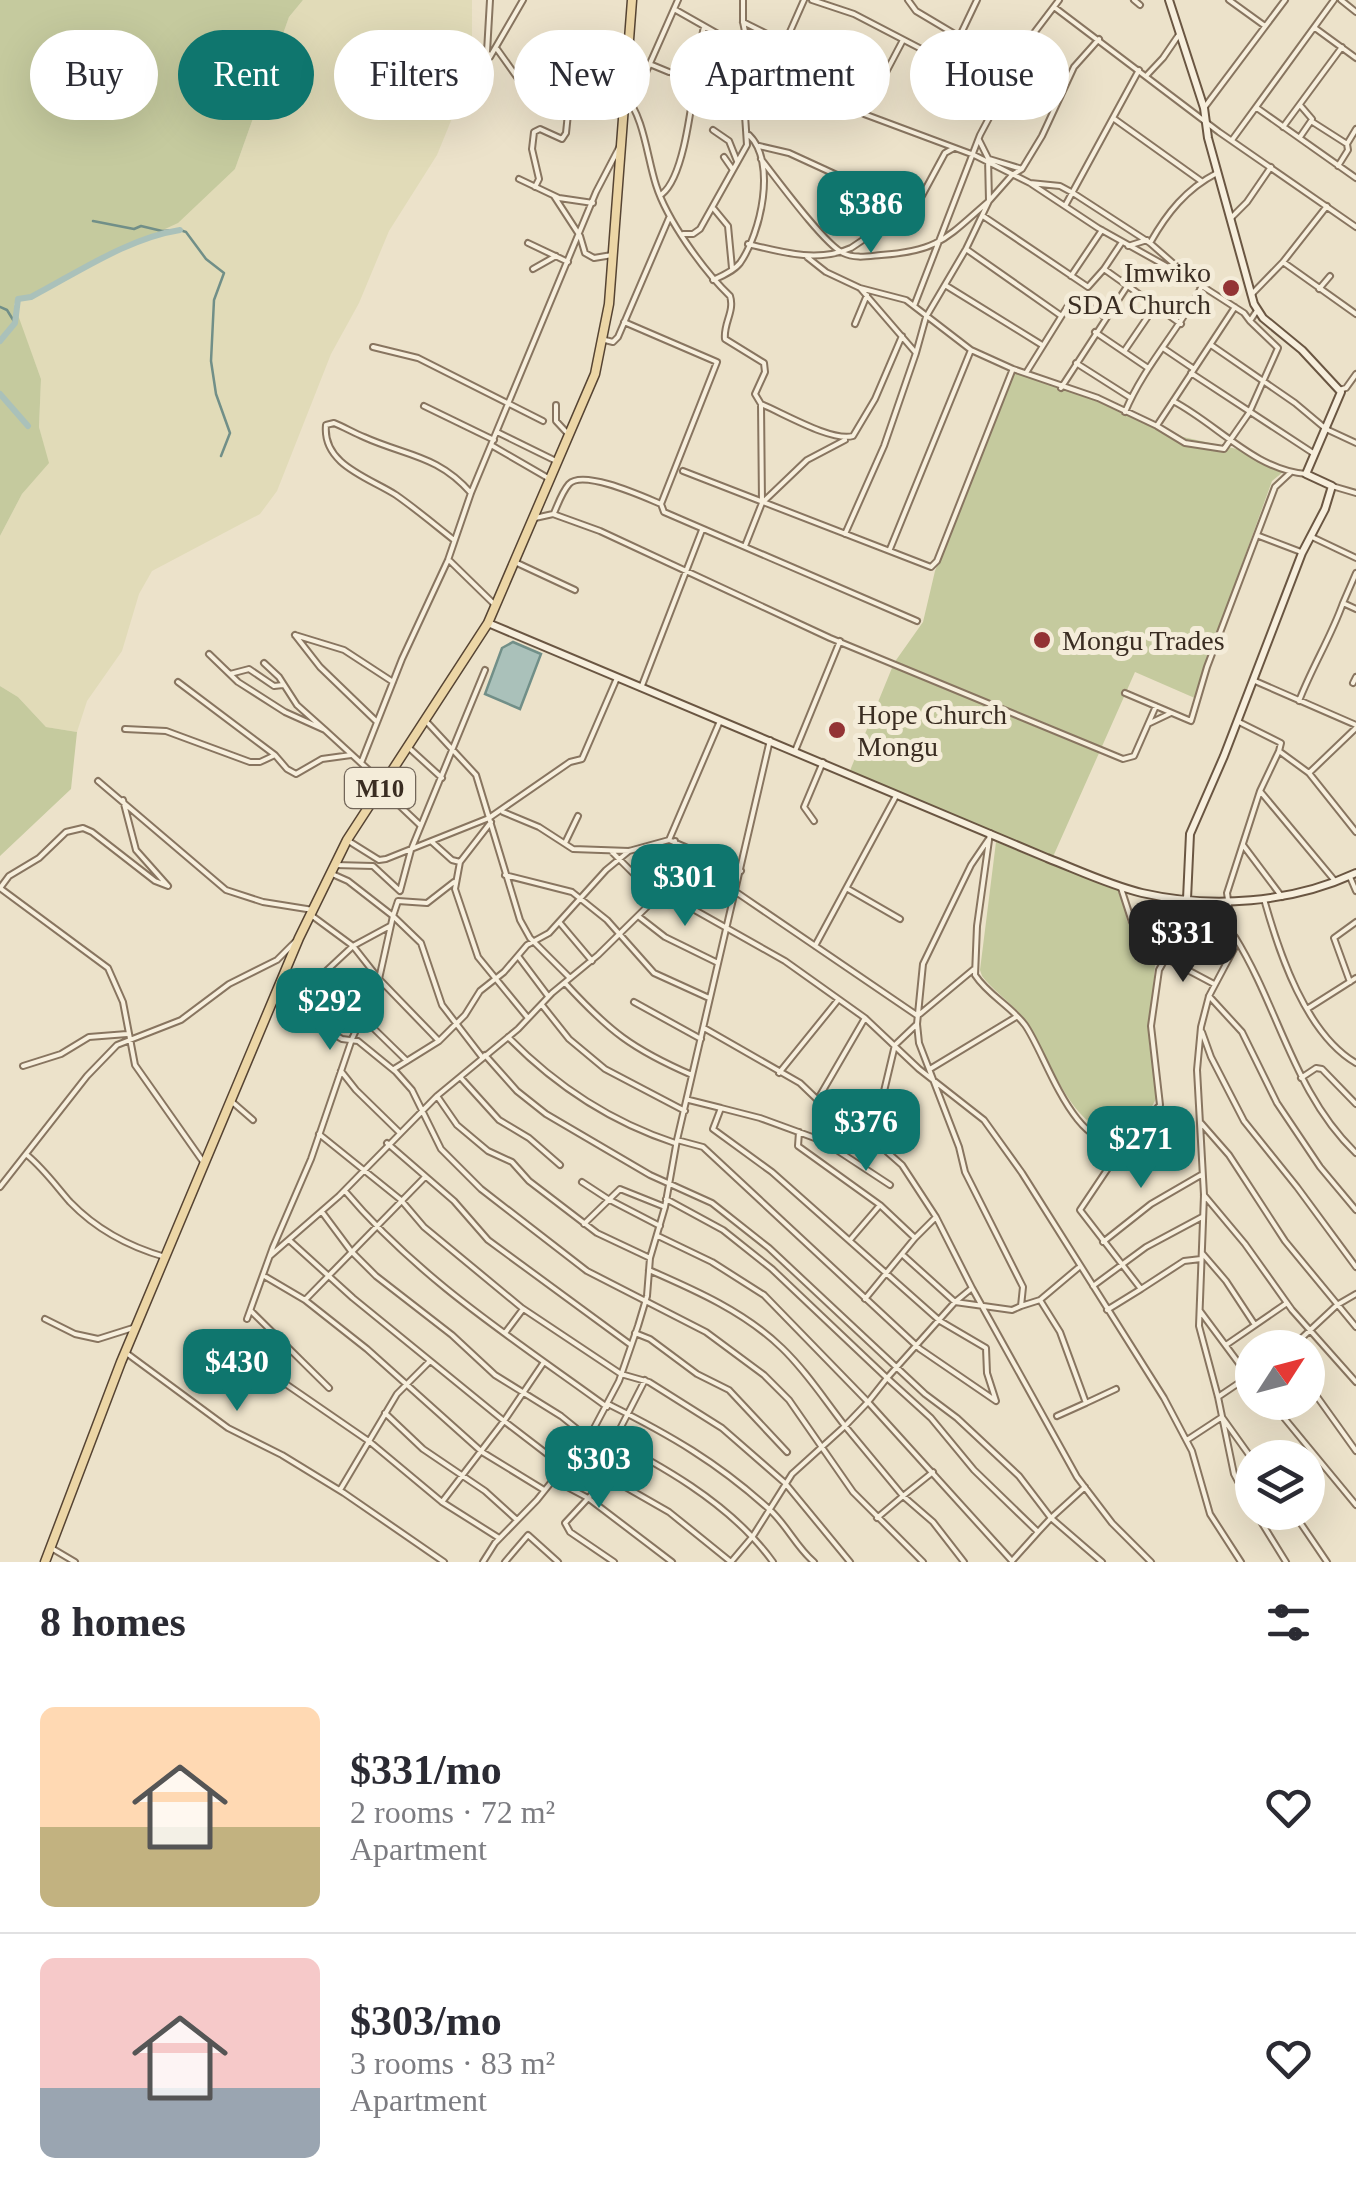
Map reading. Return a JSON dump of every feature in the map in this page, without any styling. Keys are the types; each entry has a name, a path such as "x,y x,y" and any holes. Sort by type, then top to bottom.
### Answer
{"main road":[{"name":"M10","path":"629,30 632,0"},
{"path":"1171,0 1178,34 1204,108 1229,219 1257,311 1339,390 1306,474 1332,486 1326,509 1302,553 1189,836 1187,898"},
{"name":"M10","path":"44,1562 136,1327 299,938 348,840 488,623 595,374 604,339 625,120"},
{"path":"488,623 795,750 989,836 1121,886 1187,898 1264,899 1282,898 1353,875"}],"street":[{"path":"490,0 488,56 497,49 523,0"},
{"path":"650,69 678,0"},
{"path":"744,0 745,30"},
{"path":"791,30 804,0"},
{"path":"812,0 854,14 910,44"},
{"path":"908,0 916,11 948,30"},
{"path":"961,30 978,0"},
{"path":"1036,30 1059,0"},
{"path":"1134,0 1140,5"},
{"path":"1229,0 1264,26"},
{"path":"1204,108 1285,0"},
{"path":"1232,140 1315,28 1342,1 1356,12"},
{"path":"1054,7 1206,122 1356,227"},
{"path":"674,9 710,30"},
{"path":"743,22 759,30"},
{"path":"660,195 670,186 689,129 693,78 704,27"},
{"path":"1315,28 1356,58"},
{"path":"1147,75 1164,58 1178,34"},
{"path":"748,244 807,257 841,253 858,257 924,250 940,244 1022,169 1074,67 1098,39"},
{"path":"890,65 903,40"},
{"path":"1283,127 1342,47"},
{"path":"497,49 514,73"},
{"path":"652,66 670,72"},
{"path":"1064,208 1139,70"},
{"path":"1299,138 1313,116 1300,106"},
{"path":"1257,108 1355,176"},
{"path":"1112,118 1201,181"},
{"path":"535,187 539,179 532,149 534,132 540,129 562,139 567,120"},
{"path":"633,120 669,218 732,302 724,327 727,342 764,363 765,372 755,394 761,404 762,503 745,546"},
{"path":"683,234 700,229 714,209 748,145 747,120"},
{"path":"880,120 974,155 1030,183 1064,208 1235,307 1278,348"},
{"path":"914,306 989,120"},
{"path":"1311,121 1347,144"},
{"path":"1338,166 1356,129"},
{"path":"713,130 729,141 737,162"},
{"path":"714,280 740,264 761,208 764,182 759,146 749,134"},
{"path":"845,534 884,446 926,317 989,201 988,161 979,140"},
{"path":"361,762 620,144"},
{"path":"759,146 789,154 876,193"},
{"path":"841,253 876,234 918,203 945,152 954,148"},
{"path":"724,157 732,170"},
{"path":"761,159 841,253"},
{"path":"988,161 1022,169"},
{"path":"1229,219 1247,202 1271,167"},
{"path":"1128,246 1148,242 1172,208 1201,181 1217,173"},
{"path":"520,179 569,202 593,203"},
{"path":"1030,183 1060,186 1073,192 1148,242 1202,286"},
{"path":"554,196 590,256 612,254"},
{"path":"1251,296 1327,206"},
{"path":"714,209 728,226 732,270"},
{"path":"983,216 1082,285 1092,285 1122,242"},
{"path":"604,339 616,341 669,218"},
{"path":"1071,276 1102,230"},
{"path":"528,243 568,262"},
{"path":"966,249 1061,316"},
{"path":"533,269 556,256"},
{"path":"807,257 826,272 860,288 886,293 914,306 971,350 1062,388 1098,398 1185,443 1224,450 1265,383 1278,348 1288,338"},
{"path":"1283,262 1356,314"},
{"path":"1104,269 1181,324"},
{"path":"1320,289 1330,276"},
{"path":"945,285 1042,346"},
{"path":"1026,373 1082,285"},
{"path":"1125,412 1148,368 1181,324 1202,286"},
{"path":"860,288 916,353"},
{"path":"1062,388 1126,288"},
{"path":"855,324 867,295"},
{"path":"1074,296 1105,316"},
{"path":"1125,350 1154,307"},
{"path":"1157,426 1235,307"},
{"path":"1250,321 1257,311"},
{"path":"624,322 716,362 661,504 664,512 917,621"},
{"path":"1096,332 1148,368"},
{"path":"762,503 807,460 853,436 868,414 902,336"},
{"path":"1211,345 1326,428 1356,443"},
{"path":"373,347 418,358 542,421"},
{"path":"1163,348 1249,413 1314,454"},
{"path":"889,551 971,350"},
{"path":"1076,363 1131,398"},
{"path":"683,471 925,566 936,564 1013,369"},
{"path":"1339,390 1346,388 1356,374"},
{"path":"1172,401 1198,414 1251,454 1290,473 1306,474"},
{"path":"556,404 556,421 570,436"},
{"path":"761,404 847,439"},
{"path":"424,406 551,480"},
{"path":"454,540 399,498 342,463 330,447 326,425 334,423 366,439 413,452 456,476 471,492"},
{"path":"497,432 559,462"},
{"path":"1125,693 1191,721 1207,668 1276,488 1290,473"},
{"path":"553,514 569,483 580,479 661,504"},
{"path":"1332,486 1356,493"},
{"path":"536,518 553,514 600,531 840,642 1123,759 1134,756 1156,706"},
{"path":"641,688 702,530"},
{"path":"1258,536 1302,553"},
{"path":"1312,536 1356,558"},
{"path":"448,560 496,607"},
{"path":"517,563 576,590"},
{"path":"1299,702 1356,573"},
{"path":"1343,603 1356,610"},
{"path":"377,722 320,667 295,635 338,646 394,682"},
{"path":"795,750 840,642"},
{"path":"209,654 272,705 325,730"},
{"path":"264,663 297,705 361,762 421,826"},
{"path":"230,674 249,670 274,686 283,685"},
{"path":"246,1320 378,979 411,850 485,670"},
{"path":"332,869 373,866 379,860 490,820 570,762 582,760 617,678"},
{"path":"1254,681 1355,731 1309,773"},
{"path":"178,682 275,755 286,770 296,774 322,759 352,754"},
{"path":"1150,723 1171,713"},
{"path":"425,720 476,775 520,920 534,941 596,1016 630,1045 692,1076"},
{"path":"270,1256 345,1190 437,1096 592,961 662,892 674,874 672,841 720,721"},
{"path":"1235,1476 1200,1336 1204,1195 1197,1070 1208,996 1234,951 1227,900 1231,874 1281,743 1237,721"},
{"path":"125,729 166,731 250,762 275,755"},
{"path":"483,1562 499,1538 594,1430 621,1374 646,1304 650,1258 665,1208 770,740"},
{"path":"408,746 442,778"},
{"path":"1279,752 1309,773 1356,832"},
{"path":"814,821 804,807 823,762"},
{"path":"98,780 226,890 312,912 353,946 378,979 439,1041"},
{"path":"1260,790 1336,882"},
{"path":"815,946 897,794"},
{"path":"123,800 136,850 168,886 83,828 66,832 40,858 9,876 0,888 108,968 124,1002 127,1037 137,1069 204,1162"},
{"path":"502,811 574,848 629,851 672,841 741,870"},
{"path":"564,843 578,816"},
{"path":"490,820 460,862 454,882 472,944 528,1018"},
{"path":"989,836 974,968 982,985 1018,1016 1076,1120 1102,1138 1125,1142"},
{"path":"989,836 923,964 919,1043 962,1154 965,1172 1024,1287 1020,1306"},
{"path":"348,840 379,860"},
{"path":"431,842 460,862"},
{"path":"1243,845 1282,898"},
{"path":"611,851 638,878 785,961 864,1018 992,1129 1187,1440 1210,1514 1241,1562"},
{"path":"393,1069 439,1041 465,1015 480,991 560,922 629,851"},
{"path":"373,866 400,891"},
{"path":"332,869 421,943 442,1005 517,1091 577,1135 712,1203 769,1248 1019,1476 1050,1518 1102,1562"},
{"path":"674,874 736,892 919,1018"},
{"path":"506,875 566,889 582,898 654,974 710,999"},
{"path":"1353,875 1356,891"},
{"path":"398,901 427,903 454,882"},
{"path":"1121,886 1130,920 1167,949 1152,1007 1150,1045 1160,1102 1125,1142 1080,1210 1140,1290"},
{"path":"847,888 900,919"},
{"path":"1264,899 1275,938 1308,1009 1331,1045 1356,1063"},
{"path":"638,916 674,942 718,964"},
{"path":"560,922 592,961"},
{"path":"1350,982 1334,938 1356,922"},
{"path":"280,981 309,987 353,946 390,926"},
{"path":"1234,936 1259,976 1301,1078 1323,1116 1356,1154"},
{"path":"23,1066 61,1054 89,1037 127,1037 181,1020 229,984 277,960 299,938"},
{"path":"518,956 548,996"},
{"path":"1167,958 1214,984"},
{"path":"866,1141 880,1108 895,1045 955,981 974,968"},
{"path":"1308,1009 1356,978"},
{"path":"280,981 313,1020 342,1039 348,1049"},
{"path":"1208,996 1242,1032 1277,1103 1320,1168 1356,1210"},
{"path":"779,1073 838,1000"},
{"path":"634,1002 701,1039"},
{"path":"541,1004 570,1039 605,1070 684,1111"},
{"path":"930,1069 1018,1016"},
{"path":"362,1018 407,1061"},
{"path":"818,1099 864,1018"},
{"path":"1201,1027 1244,1122 1298,1187 1356,1268"},
{"path":"704,1028 800,1083 840,1124 902,1164 936,1217 982,1307 1085,1487 1112,1523 1151,1562"},
{"path":"508,1036 549,1074 600,1109 643,1132 703,1147 916,1346 996,1400 987,1372 986,1348 940,1320 772,1172 713,1130 721,1108"},
{"path":"0,1187 87,1076 127,1037"},
{"path":"342,1039 352,1039 393,1069 412,1090 440,1149 480,1189 560,1247 577,1264 646,1304 706,1332 764,1375 788,1400 845,1482 923,1562"},
{"path":"1301,1078 1316,1068 1322,1069 1356,1104"},
{"path":"341,1071 399,1132"},
{"path":"461,1078 499,1120 530,1138 560,1164"},
{"path":"437,1096 457,1124 488,1151 512,1162 529,1181 584,1224 650,1258"},
{"path":"230,1100 253,1120"},
{"path":"688,1100 823,1140 890,1185"},
{"path":"1151,1116 1175,1145"},
{"path":"1201,1124 1230,1156 1285,1241 1356,1326"},
{"path":"798,1132 798,1146 880,1205 915,1238"},
{"path":"320,1134 523,1309 621,1374 645,1380 722,1428 785,1483 850,1562"},
{"path":"387,1144 454,1201 488,1240 631,1345"},
{"path":"26,1154 72,1204 108,1232 130,1246 165,1257"},
{"path":"1103,1242 1151,1204 1202,1175"},
{"path":"305,1300 326,1274 425,1177"},
{"path":"582,1182 660,1226"},
{"path":"584,1224 620,1189 665,1208"},
{"path":"345,1190 375,1225 444,1290 607,1405 687,1444 769,1509 799,1549 814,1562"},
{"path":"1204,1195 1311,1330 1356,1294"},
{"path":"666,1200 723,1230 772,1270 931,1418 974,1470 1038,1532"},
{"path":"849,1241 880,1205"},
{"path":"321,1211 351,1252 495,1375 587,1437"},
{"path":"864,1299 936,1217"},
{"path":"1092,1286 1146,1247 1202,1217"},
{"path":"658,1236 712,1262 764,1295 1015,1561 1050,1518 1085,1487"},
{"path":"289,1240 430,1361 564,1467"},
{"path":"904,1256 955,1302 1012,1310 1040,1300 1080,1267"},
{"path":"1106,1310 1184,1261 1201,1256"},
{"path":"1201,1256 1226,1281 1255,1325"},
{"path":"649,1270 712,1299 779,1344 903,1496 933,1522 964,1562"},
{"path":"264,1276 305,1300 482,1452 544,1490"},
{"path":"577,1450 608,1477 669,1512 731,1562 785,1483 845,1426 955,1302 972,1288"},
{"path":"1040,1300 1060,1332 1086,1403"},
{"path":"1226,1345 1287,1303"},
{"path":"505,1334 523,1309"},
{"path":"251,1311 329,1388"},
{"path":"1200,1311 1235,1357"},
{"path":"44,1319 98,1339 136,1327"},
{"path":"635,1334 650,1338 696,1374 729,1390 787,1452"},
{"path":"1325,1346 1356,1382"},
{"path":"126,1352 228,1428 340,1490 444,1562"},
{"path":"340,1490 385,1413 406,1384 430,1361"},
{"path":"442,1502 464,1477 544,1362"},
{"path":"280,1380 370,1442 442,1502 499,1538"},
{"path":"600,1468 645,1380"},
{"path":"1218,1397 1235,1387"},
{"path":"1058,1416 1116,1389"},
{"path":"1325,1408 1356,1451"},
{"path":"385,1413 423,1449 486,1491 518,1520"},
{"path":"1187,1440 1222,1417"},
{"path":"1222,1417 1238,1440"},
{"path":"1287,1420 1356,1505"},
{"path":"594,1430 688,1484 752,1536 772,1562"},
{"path":"877,1518 933,1472"},
{"path":"608,1477 565,1523 566,1528 614,1562"},
{"path":"554,1480 588,1498 672,1562"},
{"path":"1266,1530 1286,1562"},
{"path":"1305,1530 1327,1562"},
{"path":"505,1562 528,1536 558,1562"},
{"path":"50,1548 75,1562"}],"shaded area":[{"path":"303,0 472,0 472,30 334,30 334,120 451,120 437,155 389,231 359,303 331,354 277,491 260,514 152,571 139,594 122,651 87,701 77,732 46,727 18,697 0,686 0,536 22,494 48,463 39,427 41,379 13,304 76,270 235,169 252,120 314,120 314,30 284,30"}],"green space":[{"path":"0,0 303,0 284,30 178,30 178,120 252,120 235,169 178,223 76,270 14,304 41,379 39,427 49,463 22,494 0,536"},
{"path":"1013,366 1100,397 1183,437 1237,449 1283,472 1272,481 1197,689 1197,699 1135,672 1052,859 849,773 894,663 923,622 935,571"},
{"path":"0,686 18,697 46,727 77,732 71,789 0,856"},
{"path":"996,842 1122,892 1127,921 1155,965 1149,1042 1157,1097 1150,1110 1125,1134 1107,1132 1077,1110 1026,1022 982,976"}],"water":[{"path":"513,642 541,654 520,709 485,694 502,648"}],"waterway":[{"path":"93,221 134,229 141,226 186,232 206,259 224,273 214,300 211,361 216,394 230,433 221,456"},
{"path":"0,341 15,323 18,299 31,297 122,248 180,230"},
{"path":"0,307 7,310 15,323"},
{"path":"0,394 28,426"}],"place":[{"name":"Imwiko SDA Church","path":"1231,288"},
{"name":"Mongu Trades","path":"1042,640"},
{"name":"Hope Church Mongu","path":"837,730"}]}
